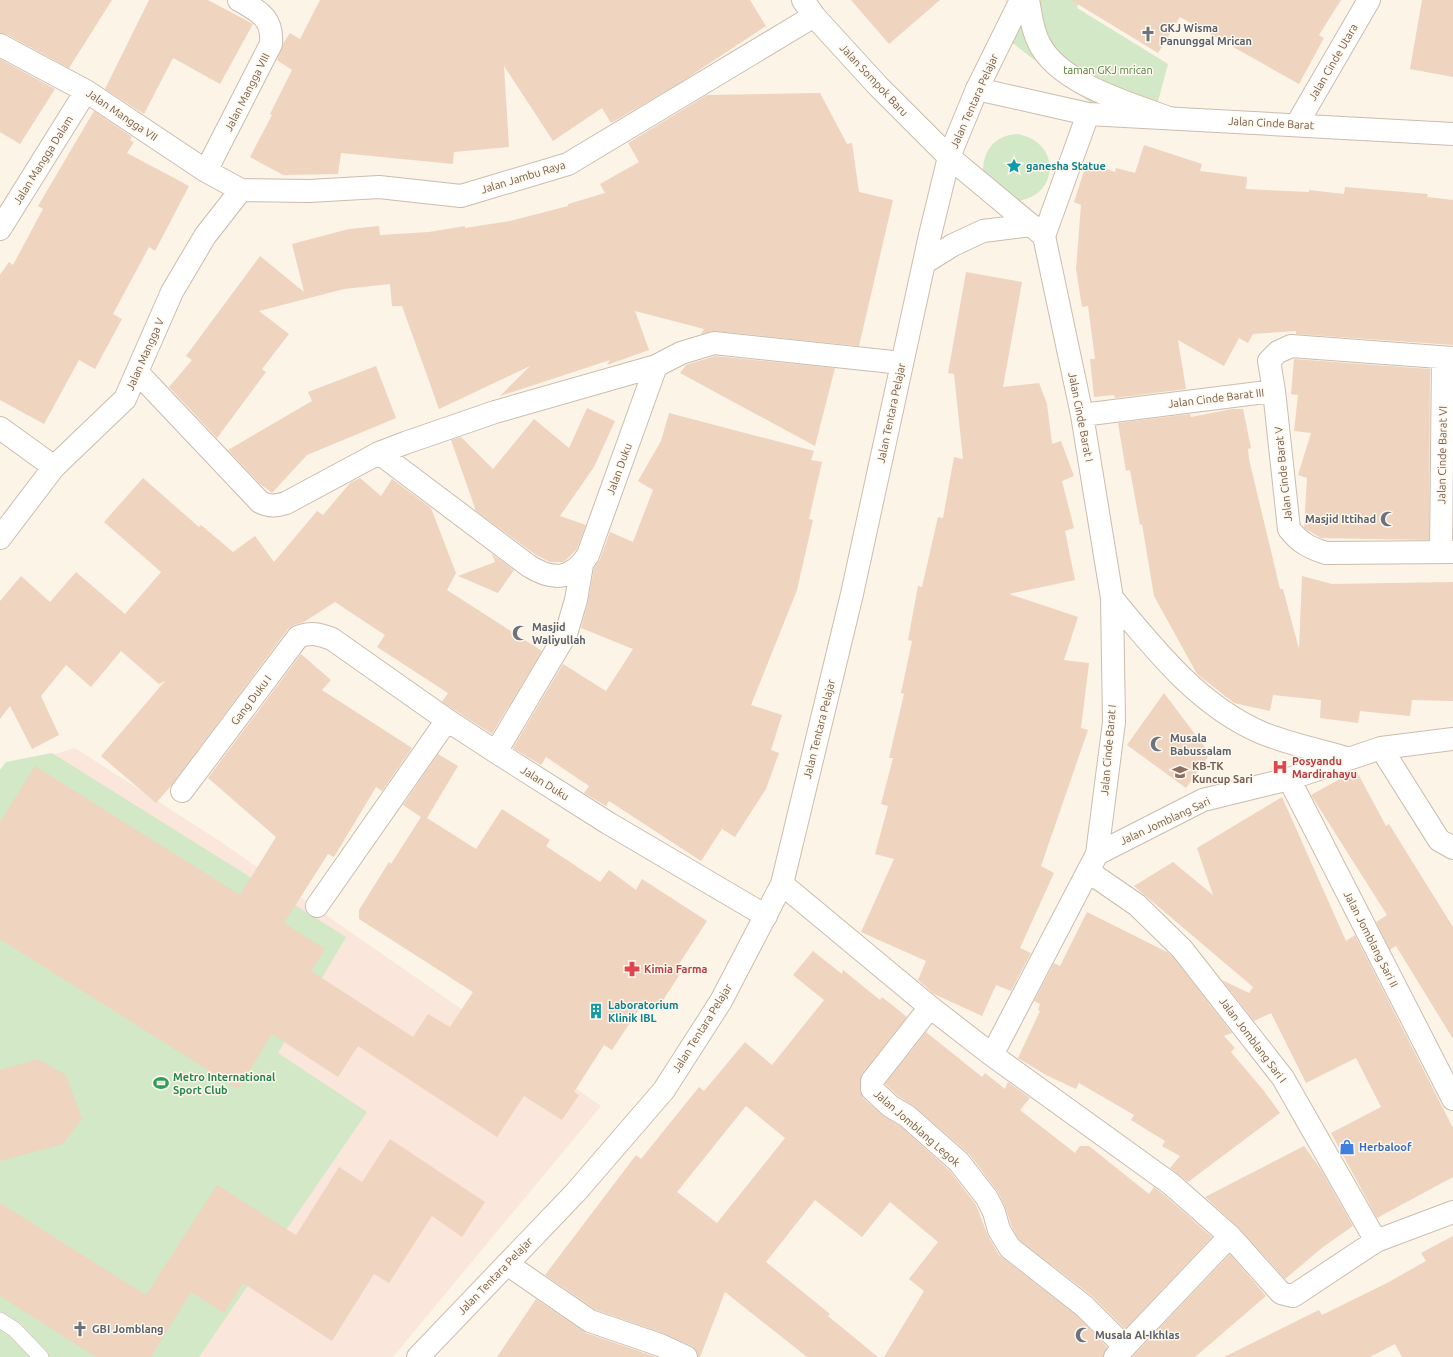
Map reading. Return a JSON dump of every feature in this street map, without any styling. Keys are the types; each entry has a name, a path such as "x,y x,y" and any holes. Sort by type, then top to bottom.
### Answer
{"street":[{"name":"Jalan Tentara Pelajar","path":"418,1357 576,1192 664,1090 721,1001 782,884 852,594 924,263 949,157 977,89 1020,0"},
{"path":"1028,0 1034,32 1040,45 1052,61 1066,72 1093,88 1169,118"},
{"name":"Jalan Cinde Utara","path":"1297,124 1369,0"},
{"name":"Jalan Mangga VIII","path":"206,171 271,44 272,32 266,19 248,2"},
{"name":"Jalan Sompok Baru","path":"808,8 878,86 949,157"},
{"name":"Jalan Jambu Raya","path":"241,190 309,191 379,187 461,196 568,164 808,8"},
{"name":"Jalan Mangga VII","path":"0,45 86,91 206,171 241,190"},
{"name":"Jalan Cinde Barat","path":"977,89 1088,114 1297,124 1453,134"},
{"name":"Jalan Mangga Dalam","path":"0,229 86,91"},
{"path":"1037,230 1088,114"},
{"path":"949,157 1037,230"},
{"name":"Jalan Mangga V","path":"0,538 54,467 125,398 172,292 205,236 241,190"},
{"path":"924,263 953,245 984,231 1037,230"},
{"name":"Jalan Cinde Barat I","path":"1037,230 1082,415 1112,598 1114,722 1093,863"},
{"path":"137,372 260,502 275,506 286,503 379,453 495,412 656,366 681,353 714,344 902,363"},
{"name":"Jalan Cinde Barat III","path":"1082,415 1274,391 1270,361 1278,352 1291,346 1448,358"},
{"name":"Jalan Cinde Barat VI","path":"1447,552 1448,358"},
{"name":"Jalan Duku","path":"496,752 566,634 576,600 582,565 588,555 656,366"},
{"name":"Jalan Cinde Barat V","path":"1274,391 1289,529 1298,540 1309,547 1326,553 1447,552"},
{"path":"0,428 54,467"},
{"path":"379,453 537,571 550,576 562,576 575,572 582,565"},
{"path":"1112,598 1149,642 1193,689 1227,715 1263,733 1347,758"},
{"name":"Gang Duku I","path":"182,791 298,637 308,634 319,634 332,639"},
{"name":"Jalan Duku","path":"332,639 447,720 496,752 608,823 766,916"},
{"path":"317,906 447,720"},
{"name":"Jalan Jomblang Sari","path":"1093,863 1203,800 1289,779 1347,758 1381,748 1453,739"},
{"path":"1381,748 1439,840 1453,848"},
{"name":"Jalan Jomblang Sari II","path":"1289,779 1453,1099"},
{"path":"992,1055 1093,863"},
{"name":"Jalan Jomblang Sari I","path":"1093,863 1182,949 1283,1078 1376,1241"},
{"path":"782,884 992,1055 1170,1184 1230,1236 1281,1293 1293,1296 1376,1241 1453,1212"},
{"name":"Jalan Jomblang Legok","path":"930,1006 872,1081 872,1089 890,1106 907,1116 959,1162 987,1198 994,1212 999,1230 1010,1248 1084,1306 1119,1352 1230,1236"},
{"path":"507,1264 590,1322 660,1344 686,1357"}],"lane":[{"path":"0,1320 14,1328 41,1357"}],"shaded area":[{"name":"Metro International Sport Club","path":"75,748 221,842 601,1106 393,1357 0,1357 0,771"}],"green space":[{"name":"taman GKJ mrican","path":"1027,0 1080,0 1077,8 1168,64 1156,109 1096,107 1006,38"},
{"path":"1017,134 1032,139 1043,148 1049,159 1050,171 1046,183 1038,192 1026,199 1010,201 983,173 985,157 991,146 1002,138"},
{"name":"Metro International Sport Club","path":"52,753 346,937 278,1053 367,1112 199,1357 0,1357 0,770 6,762"}],"building":[{"path":"0,0 112,0 69,68 6,34 0,33"},
{"path":"149,0 208,0 253,24 220,84 173,58 144,114 105,89"},
{"path":"320,0 750,0 766,26 678,84 611,123 602,108 553,141 504,66 509,147 454,152 453,164 341,153 338,174 283,175 250,157 272,115 270,114 292,70 277,60 284,42 290,33 300,39"},
{"path":"851,0 940,0 889,44"},
{"path":"1071,0 1341,0 1319,35 1324,38 1299,84 1180,17 1158,53"},
{"path":"1422,0 1453,0 1453,77 1410,69"},
{"path":"0,59 55,89 20,144 0,132"},
{"path":"820,93 847,144 852,143 859,192 893,200 859,346 715,331 701,334 704,329 635,311 649,350 607,365 610,360 500,396 530,366 439,409 402,306 392,306 390,284 344,289 259,311 289,334 262,369 266,372 217,438 169,387 192,360 186,356 260,256 304,292 292,244 349,229 379,226 380,235 429,232 465,226 465,228 510,221 568,206 568,204 605,193 600,184 639,162 628,143 707,95"},
{"path":"94,111 132,137 130,140 134,142 127,153 189,186 155,251 149,247 113,314 122,319 95,369 79,360 44,424 0,400 0,275 9,262 13,265 43,209 38,206"},
{"path":"1144,145 1202,164 1200,171 1247,177 1246,189 1309,192 1309,190 1344,194 1345,187 1428,194 1427,197 1453,200 1453,345 1296,334 1296,331 1253,334 1248,343 1239,338 1224,366 1178,340 1186,389 1115,398 1114,395 1094,397 1090,359 1095,359 1088,306 1082,307 1076,269 1081,205 1074,202 1087,162 1115,172 1116,168 1135,173"},
{"path":"966,272 1022,282 1003,387 1039,383 1047,404 1052,444 1061,441 1074,476 1062,481 1074,528 1065,531 1075,580 1009,594 1078,617 1064,660 1089,663 1081,728 1088,730 1041,866 1054,873 1020,948 1031,953 1011,991 996,985 982,1016 934,994 918,980 926,961 861,932 894,859 875,854 888,806 881,804 893,758 889,758 904,694 901,693 912,641 908,640 918,586 922,587 938,517 943,518 954,457 963,459 954,374 948,373"},
{"path":"715,356 835,368 815,446 680,373 686,365"},
{"path":"1294,359 1430,369 1429,540 1321,538 1304,528 1307,478 1298,475 1311,433 1294,431 1298,395 1291,394"},
{"path":"376,366 396,418 307,455 272,493 259,483 228,450 312,401 308,392"},
{"path":"587,408 615,421 594,467 560,516 586,525 577,549 564,562 550,562 536,555 476,511 451,440 461,437 493,469 534,419 569,448"},
{"path":"1232,409 1243,409 1251,448 1248,449 1249,459 1280,589 1283,589 1299,649 1302,576 1332,584 1453,582 1453,701 1412,700 1410,716 1360,711 1358,723 1320,718 1321,700 1273,695 1270,711 1234,703 1197,674 1154,596 1142,524 1140,525 1130,470 1126,471 1118,423 1190,414 1191,417"},
{"path":"669,413 814,451 811,460 822,462 809,519 813,520 797,590 751,705 782,715 771,750 779,753 766,789 735,837 722,829 701,861 609,801 606,806 584,793 589,786 546,757 541,765 513,748 563,664 606,691 633,649 581,628 588,602 594,568 600,559 610,532 633,542 653,490 638,481 661,441"},
{"path":"143,478 199,527 201,525 233,552 255,536 274,562 317,511 323,515 350,483 360,478 381,496 392,479 431,508 456,573 447,590 542,651 492,734 442,702 448,693 377,647 385,635 335,602 304,622 294,625 288,629 171,786 156,803 101,756 165,681 159,684 121,651 91,687 66,665 41,696 59,735 32,749 10,706 0,719 0,601 21,576 50,602 76,572 125,614 161,572 104,522"},
{"path":"492,554 514,570 498,593 458,576 495,562"},
{"path":"301,654 331,680 322,690 412,748 382,791 376,787 334,857 328,854 284,923 325,949 311,971 413,1037 428,1014 450,1027 473,992 359,919 359,910 389,862 391,864 421,817 403,805 438,754 458,766 427,818 476,849 502,809 550,840 546,846 600,882 609,870 636,890 642,879 707,921 675,970 680,974 656,1011 643,1003 612,1050 604,1045 574,1092 579,1095 562,1120 524,1096 497,1137 358,1046 338,1077 272,1034 238,1089 0,939 0,822 35,766 240,895 276,837 208,778"},
{"path":"1164,693 1210,754 1186,788 1127,745"},
{"path":"1356,770 1386,826 1389,824 1453,927 1453,1039 1396,946 1390,950 1376,922 1387,915 1311,795"},
{"path":"1282,797 1346,941 1355,935 1453,1128 1453,1177 1377,1218 1331,1133 1381,1107 1356,1058 1306,1083 1271,1013 1254,1021 1222,980 1249,993 1253,987 1134,886 1173,862 1213,895 1197,848"},
{"path":"1087,912 1167,952 1173,957 1232,1033 1224,1036 1235,1048 1231,1052 1264,1091 1280,1113 1188,1182 1170,1168 1180,1156 1162,1146 1165,1141 1131,1120 1134,1115 1079,1083 1076,1089 1046,1075 1018,1058 1040,1011 1038,1010 1040,1004 1034,1001 1054,963 1060,966"},
{"path":"813,951 842,974 843,970 880,1000 882,997 907,1017 862,1074 860,1089 863,1098 882,1115 900,1126 950,1171 976,1205 988,1236 999,1255 1076,1315 1107,1347 1103,1357 884,1357 924,1291 909,1279 938,1242 890,1202 862,1237 815,1200 766,1262 830,1314 828,1316 878,1357 807,1357 725,1292 700,1357 698,1357 696,1350 692,1346 665,1334 596,1310 545,1275 636,1155 641,1159 699,1087 704,1091 745,1042 772,1065 824,1000 793,975","holes":["746,1106 785,1138 717,1223 677,1192"]},
{"path":"926,1032 982,1077 985,1073 1005,1089 1008,1082 1030,1098 1020,1110 1075,1153 1080,1146 1089,1146 1149,1194 1154,1187 1212,1237 1125,1329 1092,1296 1019,1240 1011,1225 1006,1209 998,1192 969,1154 915,1107 898,1096 885,1084"},
{"path":"38,1059 66,1075 82,1119 63,1144 0,1161 0,1070"},
{"path":"390,1139 485,1202 462,1237 432,1216 389,1283 374,1274 332,1341 243,1283 224,1313 191,1292 151,1357 96,1357 0,1296 0,1203 146,1295 217,1185 296,1235 339,1167 362,1182"},
{"path":"1304,1146 1320,1168 1353,1226 1323,1247 1285,1279 1239,1228 1205,1197"},
{"path":"1453,1236 1453,1357 1402,1357 1395,1344 1370,1357 1224,1357 1319,1310 1322,1315 1387,1283 1426,1261 1421,1253"},
{"path":"1230,1254 1266,1296 1195,1357 1132,1357"},
{"path":"536,1299 586,1333 656,1357 497,1357"}],"place":[{"name":"GKJ Wisma Panunggal Mrican","path":"1148,34"},
{"name":"ganesha Statue","path":"1014,166"},
{"name":"Masjid Ittihad","path":"1388,519"},
{"name":"Masjid Waliyullah","path":"520,633"},
{"name":"Musala Babussalam","path":"1158,744"},
{"name":"Posyandu Mardirahayu","path":"1280,767"},
{"name":"KB-TK Kuncup Sari","path":"1180,772"},
{"name":"Kimia Farma","path":"632,969"},
{"name":"Laboratorium Klinik IBL","path":"596,1011"},
{"name":"Metro International Sport Club","path":"161,1083"},
{"name":"Herbaloof","path":"1347,1147"},
{"name":"GBI Jomblang","path":"80,1329"},
{"name":"Musala Al-Ikhlas","path":"1083,1335"}]}
